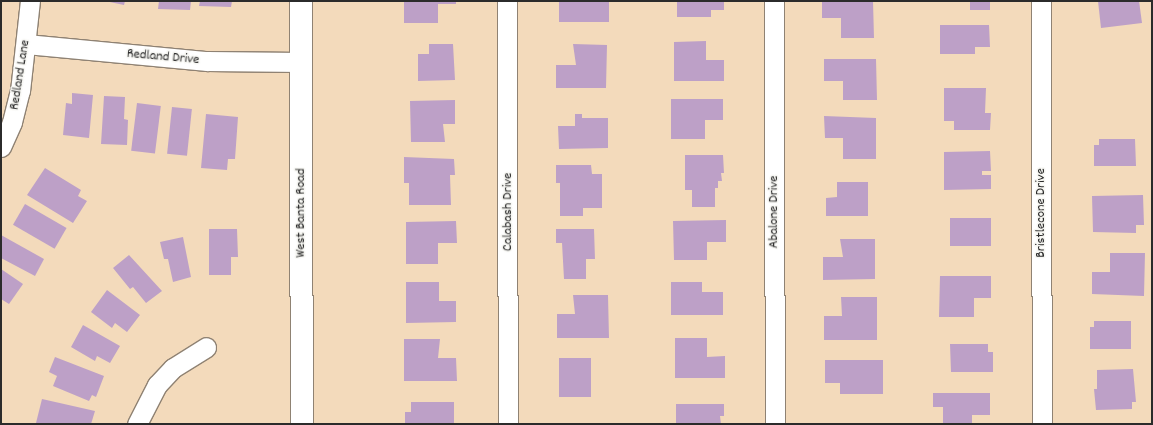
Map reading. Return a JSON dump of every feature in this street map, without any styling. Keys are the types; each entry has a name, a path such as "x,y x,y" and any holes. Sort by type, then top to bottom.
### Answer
{"street":[{"name":"Redland Lane","path":"1,147 12,122 20,91 30,1"},
{"name":"West Banta Road","path":"301,1 302,424"},
{"name":"Calabash Drive","path":"507,1 508,424"},
{"name":"Abalone Drive","path":"774,1 775,424"},
{"name":"Bristlecone Drive","path":"1041,1 1042,424"},
{"name":"Redland Drive","path":"26,44 196,60 301,62"},
{"path":"137,424 157,385 173,368 206,348"}],"building":[{"path":"105,1 125,1 124,5"},
{"path":"159,1 191,1 190,10 158,9"},
{"path":"200,1 232,1 231,7 199,6"},
{"path":"404,1 456,1 456,4 438,4 438,23 404,23"},
{"path":"559,1 609,1 609,22 559,22"},
{"path":"677,1 724,1 724,10 711,10 711,17 677,17"},
{"path":"822,1 873,1 874,38 841,38 841,18 822,18"},
{"path":"970,1 990,1 990,10 970,10"},
{"path":"1098,1 1139,1 1142,23 1101,28"},
{"path":"940,25 989,25 990,47 975,47 975,54 940,54"},
{"path":"706,41 706,60 724,60 724,81 674,81 674,42"},
{"path":"429,44 453,44 455,80 418,81 418,54 429,54"},
{"path":"573,44 607,45 606,88 556,88 556,65 576,65"},
{"path":"824,59 876,59 877,100 843,100 843,81 824,81"},
{"path":"944,88 986,88 985,113 991,113 990,130 954,130 954,121 944,121"},
{"path":"72,93 93,95 89,138 63,135 66,103 72,104"},
{"path":"104,96 125,97 124,119 128,120 127,145 101,144"},
{"path":"671,99 723,99 723,120 705,120 705,139 671,139"},
{"path":"455,100 455,124 443,124 445,142 411,142 410,101"},
{"path":"137,103 161,106 155,154 131,151"},
{"path":"172,107 192,109 187,156 167,154"},
{"path":"206,114 238,117 235,159 228,159 227,170 201,168"},
{"path":"575,114 582,114 582,118 608,118 608,148 559,149 558,126 575,126"},
{"path":"824,116 876,118 876,159 843,159 843,138 825,138"},
{"path":"1099,139 1135,139 1136,166 1094,166 1094,145 1099,145"},
{"path":"990,151 991,171 982,171 982,175 991,175 991,189 944,190 944,152"},
{"path":"685,155 723,155 724,173 721,173 722,181 718,181 718,188 715,188 715,207 692,207 692,190 685,190"},
{"path":"404,157 454,159 455,175 450,175 451,205 409,205 409,183 404,183"},
{"path":"556,165 591,165 592,174 602,174 602,208 583,208 583,216 560,216 560,183 556,183"},
{"path":"45,168 81,190 78,196 87,201 73,223 27,195"},
{"path":"837,182 868,182 868,216 826,216 826,198 837,197"},
{"path":"1143,195 1144,225 1136,225 1136,233 1093,232 1092,196"},
{"path":"25,204 67,228 55,249 13,225"},
{"path":"950,218 991,218 991,246 950,246"},
{"path":"726,220 726,242 707,242 707,260 674,260 673,221"},
{"path":"456,221 457,243 438,243 438,264 406,264 406,222"},
{"path":"209,229 237,229 238,257 231,257 231,275 209,275"},
{"path":"556,229 594,229 595,259 586,259 586,279 564,279 562,243 556,243"},
{"path":"1,235 44,259 35,276 1,258"},
{"path":"183,237 191,277 173,282 168,259 164,259 160,242"},
{"path":"840,239 875,239 875,279 823,280 823,257 843,257"},
{"path":"1110,253 1145,253 1144,296 1092,294 1092,272 1110,272"},
{"path":"129,255 162,291 146,303 133,287 130,289 113,268"},
{"path":"1,269 23,284 9,304 1,299"},
{"path":"940,276 991,276 991,298 974,298 974,317 939,317"},
{"path":"406,282 439,282 439,301 456,301 456,322 406,323"},
{"path":"671,282 702,282 702,292 723,292 723,315 671,315"},
{"path":"107,290 140,315 127,332 115,323 112,328 91,312"},
{"path":"573,295 608,295 609,338 557,338 557,314 575,314"},
{"path":"841,297 877,297 877,340 824,340 824,316 842,316"},
{"path":"1094,321 1131,321 1131,349 1090,349 1090,327 1094,327"},
{"path":"83,325 120,346 110,363 97,356 95,361 71,347"},
{"path":"675,338 707,338 707,357 725,356 725,378 675,378"},
{"path":"404,339 440,339 438,358 456,358 457,381 404,381"},
{"path":"950,344 988,344 988,352 993,352 993,372 951,372"},
{"path":"55,357 104,376 96,397 92,395 89,401 53,386 57,376 49,372"},
{"path":"559,358 591,358 591,397 559,397"},
{"path":"825,360 883,360 883,394 840,394 840,383 825,383"},
{"path":"1133,369 1136,402 1132,402 1132,409 1096,410 1094,389 1097,389 1097,370"},
{"path":"933,393 990,393 990,415 972,415 972,423 943,423 943,407 933,407"},
{"path":"42,399 95,411 91,424 36,423"},
{"path":"411,402 454,402 454,424 405,424 405,412 411,412"},
{"path":"676,404 724,404 724,416 720,416 721,424 676,424"}]}
